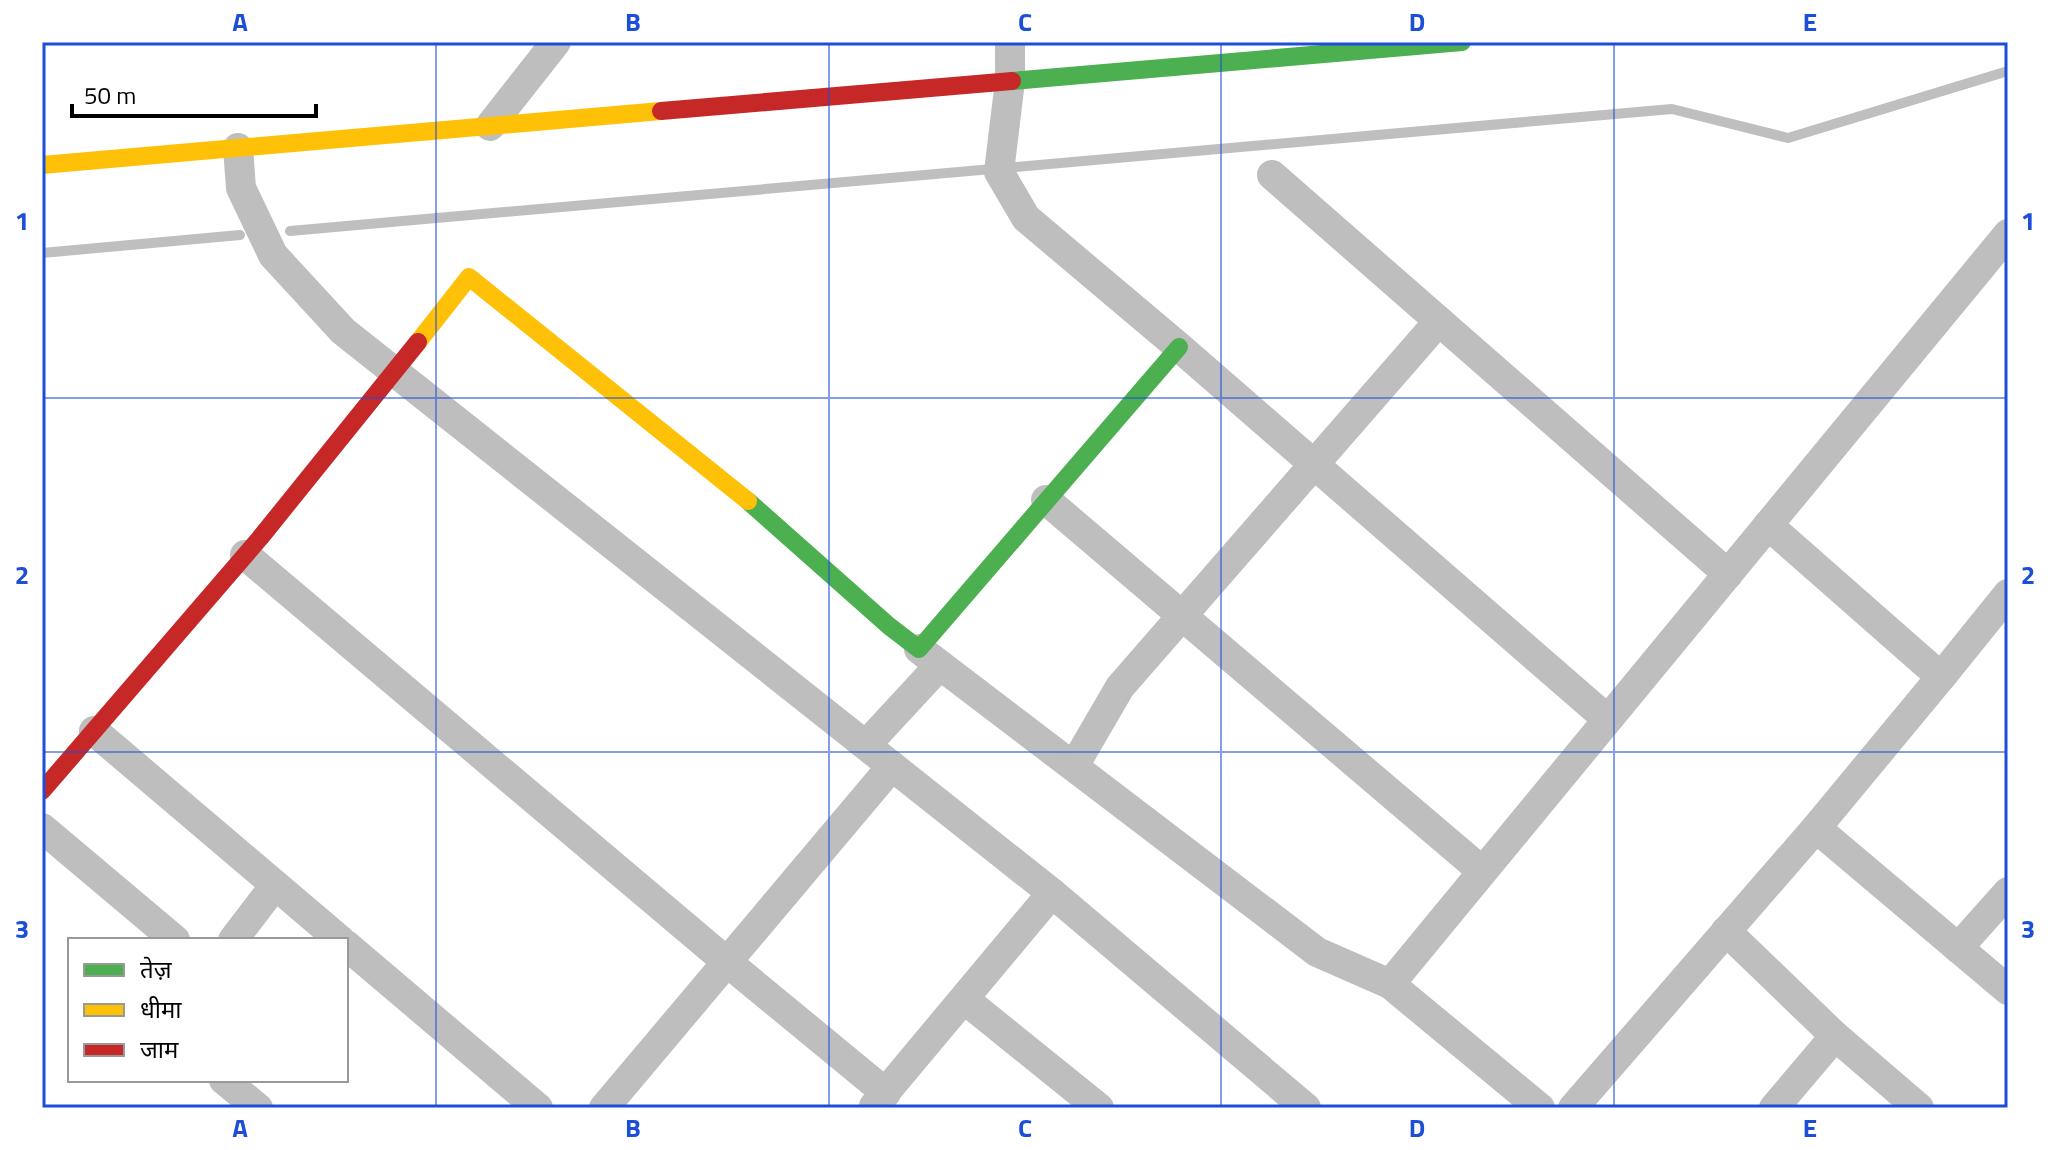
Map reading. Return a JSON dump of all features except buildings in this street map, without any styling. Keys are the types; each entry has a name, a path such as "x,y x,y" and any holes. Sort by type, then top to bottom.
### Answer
{"main road":[{"path":"42,165 1462,42"},
{"path":"42,791 245,555 396,373 469,277 779,526 889,626 930,657 1046,500 1179,347"}],"street":[{"path":"490,126 556,42"},
{"path":"1010,42 1010,81 999,172 1026,218 1607,719"},
{"path":"238,148 241,188 273,255 343,331 1052,893 1306,1108"},
{"path":"1272,175 1728,574"},
{"path":"1390,984 2008,234"},
{"path":"1074,766 1120,687 1439,321"},
{"path":"1046,500 1482,871"},
{"path":"1768,525 1941,677"},
{"path":"245,555 727,962 880,1100 1052,893"},
{"path":"1573,1108 1816,828 2008,594"},
{"path":"866,745 930,657 1317,952 1390,984 1540,1108"},
{"path":"94,731 338,938"},
{"path":"604,1108 892,766"},
{"path":"42,828 173,938"},
{"path":"1816,828 2008,990"},
{"path":"235,938 275,885"},
{"path":"1958,948 2008,892"},
{"path":"1726,931 1835,1036 1919,1108"},
{"path":"348,947 538,1108"},
{"path":"964,999 1099,1108"},
{"path":"1774,1108 1835,1036"},
{"path":"226,1082 258,1108"}],"waterway":[{"path":"290,231 1672,109 1788,138 2008,71"},
{"path":"42,253 240,235"}],"traffic: fast":[{"path":"1012,81 1462,42"},
{"path":"748,501 919,649 1179,347"}],"traffic: slow":[{"path":"42,165 661,111"},
{"path":"418,342 469,277 748,501"}],"traffic: jam":[{"path":"661,111 1012,81"},
{"path":"42,791 260,538 418,342"}]}
